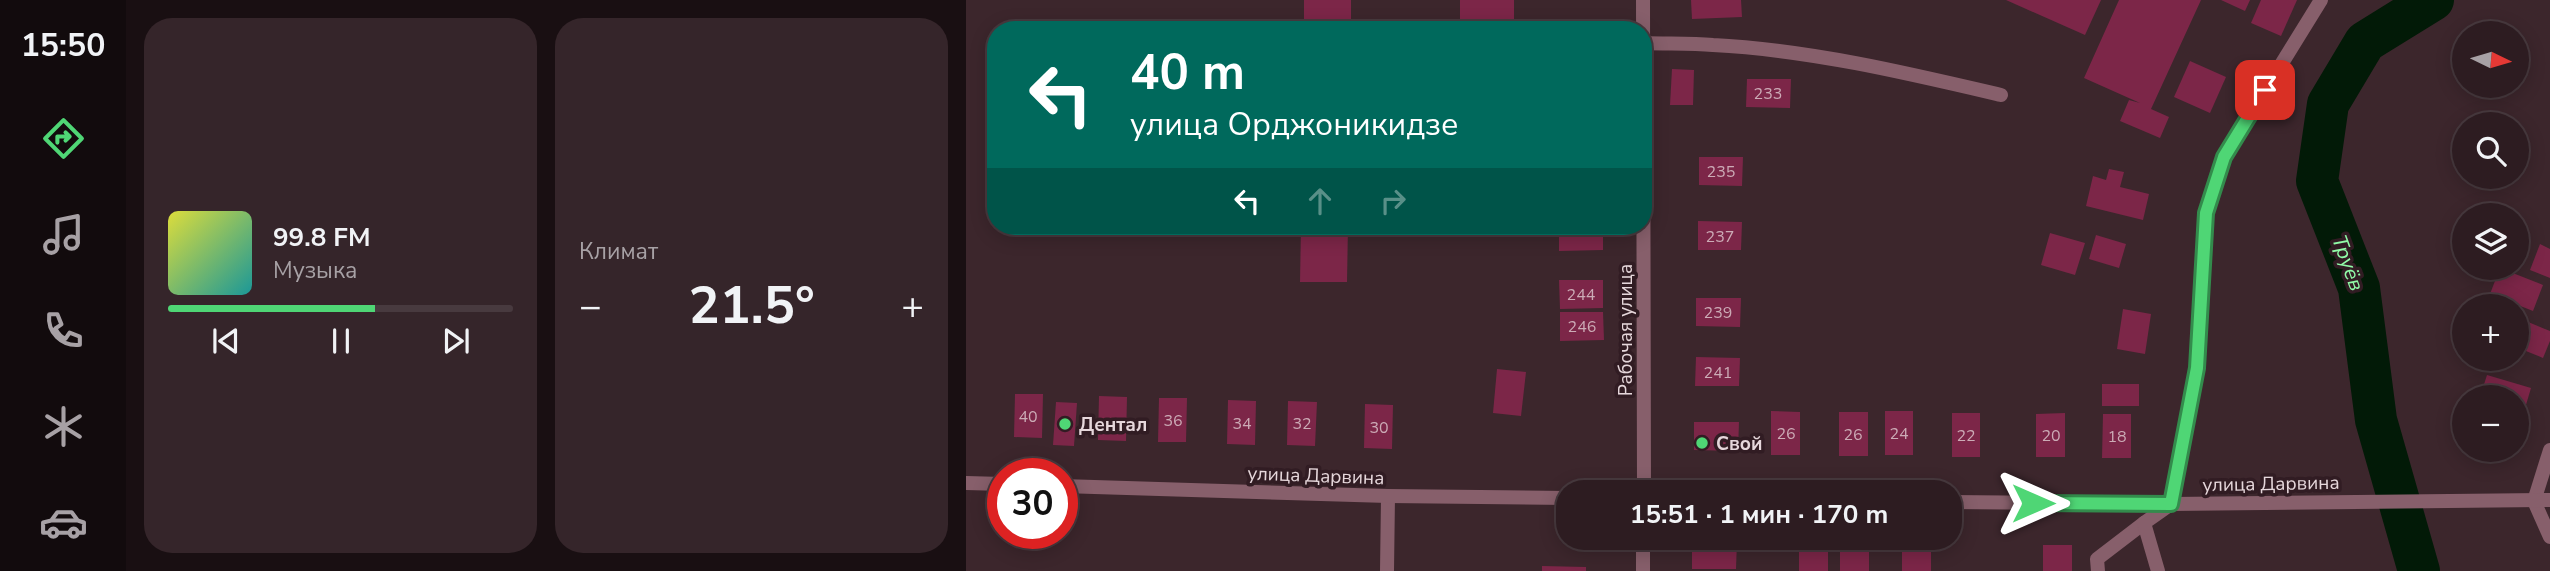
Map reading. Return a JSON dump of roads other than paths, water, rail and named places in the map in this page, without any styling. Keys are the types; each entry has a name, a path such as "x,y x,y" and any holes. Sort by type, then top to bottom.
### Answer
{"street":[{"name":"Рабочая улица","path":"1643,0 1643,21"},
{"path":"2098,571 2097,559 2171,504 2197,368 2206,213 2224,157 2320,0"},
{"path":"1652,43 1714,45 1806,55 1905,73 2001,95"},
{"name":"Рабочая улица","path":"1643,235 1644,480"},
{"path":"2550,450 2534,501 2550,537"},
{"path":"966,483 987,484"},
{"name":"улица Дарвина","path":"1078,486 1388,496 1556,498"},
{"path":"1387,571 1388,496"},
{"name":"улица Дарвина","path":"1962,502 2171,504 2550,500"},
{"path":"2144,523 2158,571"},
{"path":"1643,550 1643,571"}],"waterway":[{"name":"Труёв","path":"2419,571 2376,420 2359,288 2317,181 2328,104 2365,42 2433,0"}],"place":[{"name":"Дентал","path":"1065,424"},
{"name":"Свой","path":"1702,443"}]}
